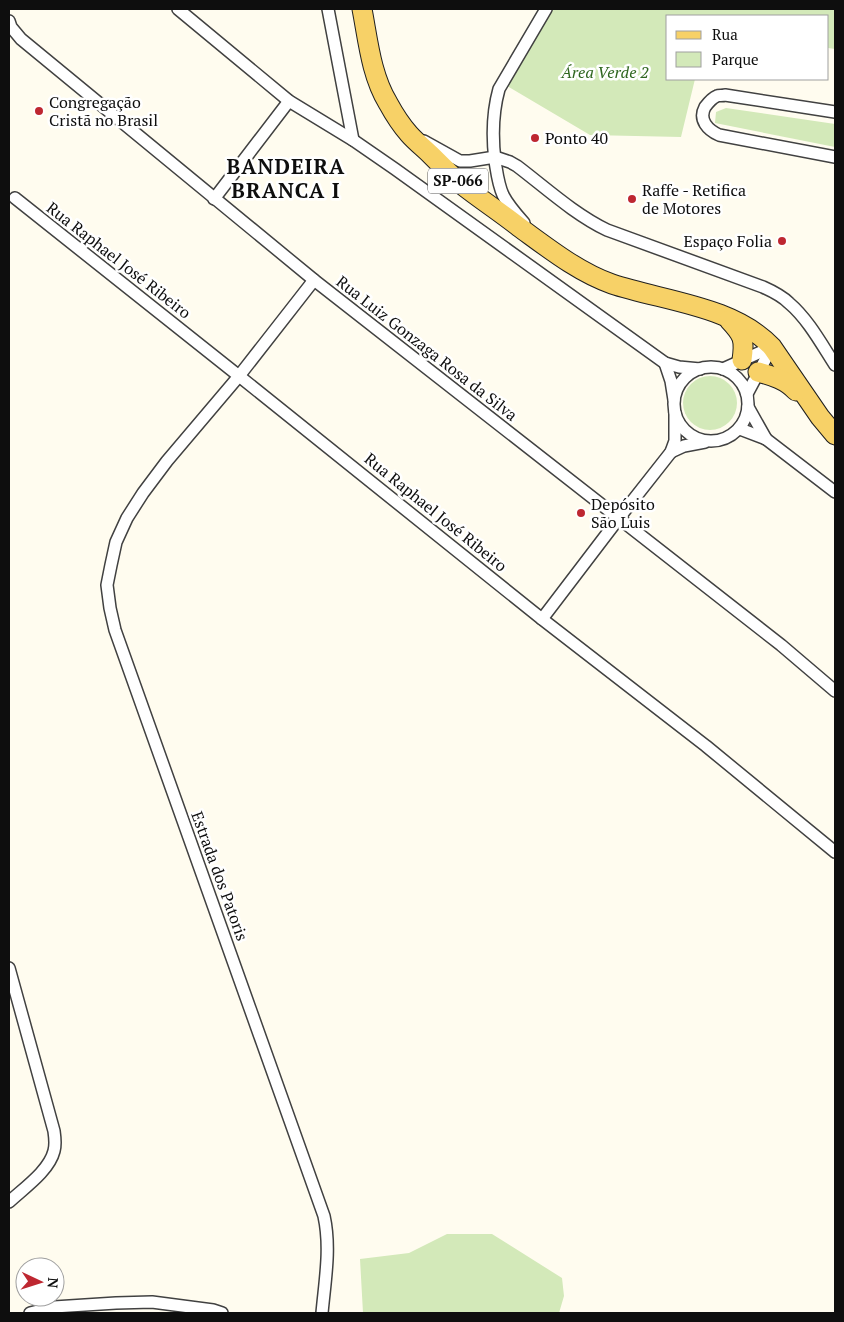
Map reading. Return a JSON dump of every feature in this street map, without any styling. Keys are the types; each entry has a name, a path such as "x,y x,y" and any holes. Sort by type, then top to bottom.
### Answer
{"main road":[{"name":"SP-066","path":"362,9 373,67 387,102 409,134 460,183 538,241 592,275 610,283 725,315 750,329 765,339 828,418"},
{"name":"SP-066","path":"630,289 695,296 731,306 764,323 785,348 828,418 835,435"},
{"path":"725,315 742,336 744,343 742,360"},
{"path":"764,323 772,347 803,378"},
{"path":"758,372 774,376 792,386 828,418"}],"street":[{"path":"178,9 289,101 353,140 665,363 679,367 700,369 711,367 733,374 742,383 747,394 748,407 746,419 740,429 720,441 684,446 671,452"},
{"path":"328,9 353,140"},
{"path":"538,241 502,194 497,177 492,130 495,102 499,89 546,9"},
{"name":"Rua Luiz Gonzaga Rosa da Silva","path":"9,21 11,27 21,39 214,199 314,280 781,645 835,691"},
{"path":"835,112 725,96 716,96 708,102 703,111 705,125 719,135 835,157"},
{"path":"214,199 289,101"},
{"path":"409,134 460,160 470,161 495,157 510,162 578,213 600,227 778,294 790,303 802,317 835,365"},
{"name":"Rua Raphael José Ribeiro","path":"15,198 542,619 706,746 835,852"},
{"name":"Estrada dos Patoris","path":"314,280 239,376 167,461 143,493 127,518 116,542 107,585 110,608 118,639 324,1216 328,1256 322,1313"},
{"path":"722,369 772,347"},
{"path":"747,394 772,347"},
{"path":"665,363 671,381 679,424 696,439 708,442"},
{"path":"542,619 618,518 671,452 674,441 677,391 682,381 700,369"},
{"path":"748,407 766,439"},
{"path":"740,429 766,439 835,492"},
{"path":"9,968 56,1142 50,1162 9,1202"},
{"path":"30,1313 62,1306 152,1302 213,1310 222,1313"}],"green space":[{"name":"Área Verde 2","path":"546,9 835,9 835,49 829,48 829,15 666,15 666,80 695,80 681,137 590,135 502,83"},
{"path":"726,108 835,124 835,147 715,123 716,112"},
{"path":"710,376 720,378 729,384 735,393 737,403 735,413 729,422 720,428 710,430 700,428 691,422 685,413 683,403 685,393 691,384 700,378"},
{"path":"447,1234 492,1234 562,1278 564,1296 559,1313 363,1313 360,1259 409,1253"}],"place":[{"name":"Congregação Cristã no Brasil","path":"39,111"},
{"name":"Ponto 40","path":"535,138"},
{"name":"Raffe - Retifica de Motores","path":"632,199"},
{"name":"Espaço Folia","path":"782,241"},
{"name":"Depósito São Luis","path":"581,513"}],"district":[{"name":"BANDEIRA BRANCA I","path":"286,179"}]}
